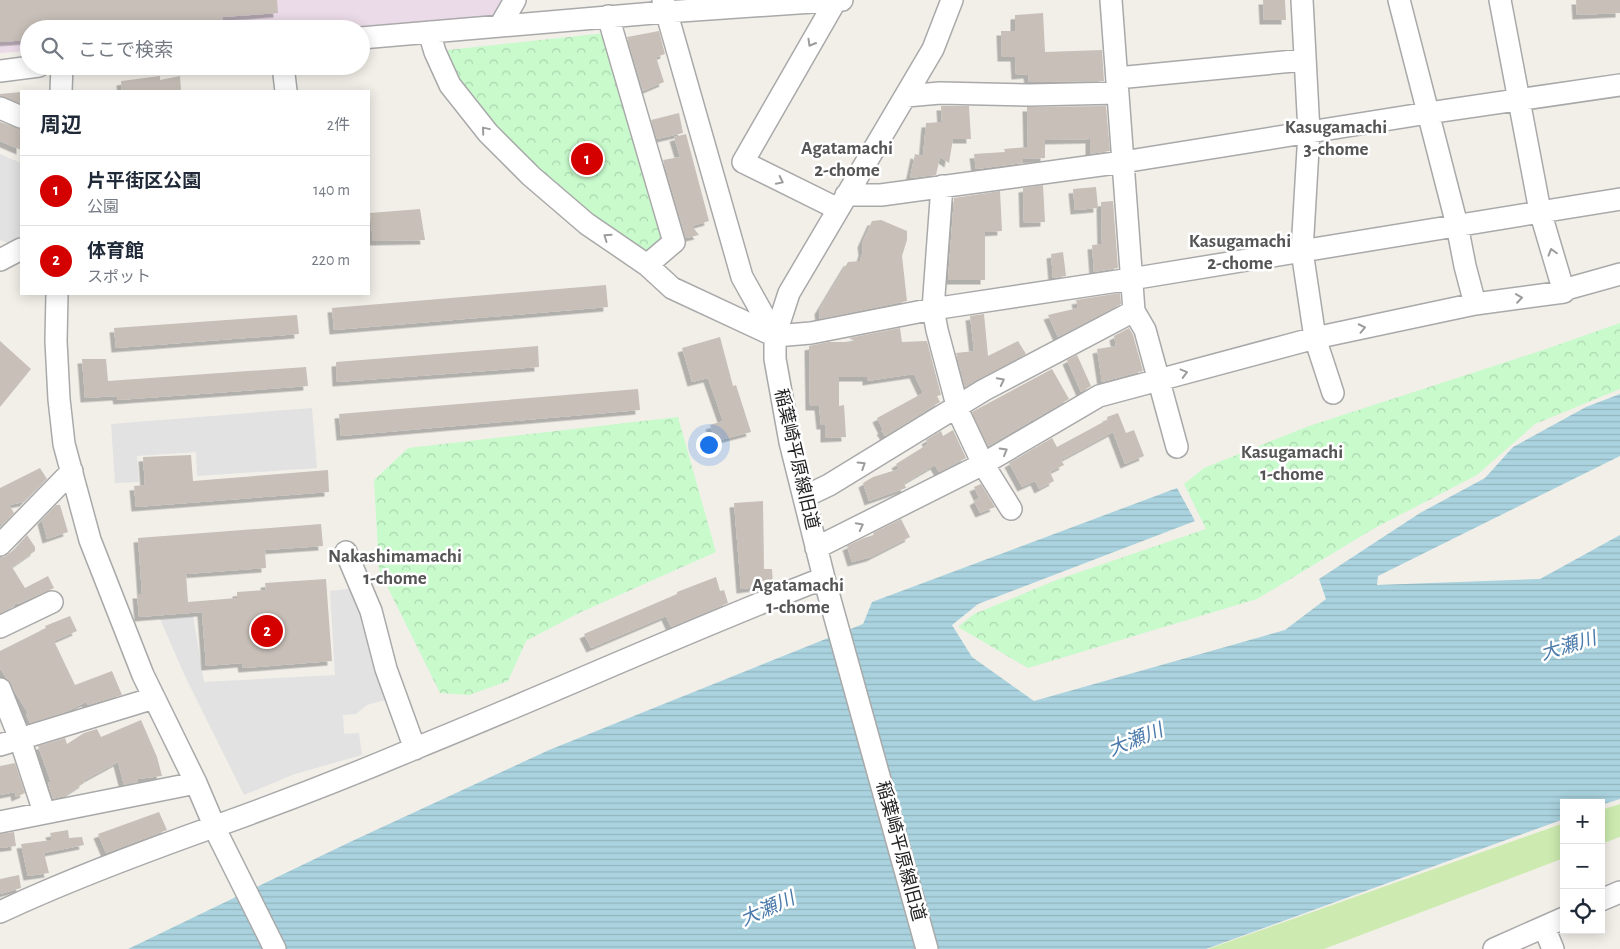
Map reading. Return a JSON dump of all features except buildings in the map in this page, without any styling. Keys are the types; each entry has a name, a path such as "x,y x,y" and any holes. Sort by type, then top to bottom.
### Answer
{"street":[{"path":"500,26 514,0"},
{"path":"836,0 743,162 842,202 942,186 1123,162 1428,113 1620,86"},
{"path":"370,37 608,16 665,6 842,0"},
{"name":"稲葉崎平原線旧道","path":"928,949 816,548 790,442 777,368 775,336 789,293 933,49 952,0"},
{"path":"1111,0 1134,311 1146,330 1177,447"},
{"path":"1302,0 1308,132 1302,251 1315,338 1333,394"},
{"path":"1399,0 1457,225 1475,304"},
{"path":"1500,0 1540,211 1563,290"},
{"path":"665,6 742,277 775,336"},
{"path":"608,16 674,242 647,265"},
{"path":"429,32 435,52 450,85 488,133 531,176 587,224 647,265 672,288 775,336 811,333 933,309 1131,279 1620,199"},
{"path":"906,96 940,93 1029,95 1304,60"},
{"path":"0,71 20,68"},
{"path":"61,90 62,75"},
{"path":"284,75 286,90"},
{"path":"0,108 20,117"},
{"path":"714,177 749,165"},
{"path":"942,186 933,309 936,330 957,406 983,464 1011,509"},
{"path":"0,260 20,250"},
{"path":"816,548 983,464 1099,396 1315,338 1475,304 1564,292 1563,290 1620,274"},
{"path":"57,295 56,341 59,399 64,444 90,540 143,675 275,949"},
{"path":"804,497 829,484 984,390 1134,311"},
{"path":"0,545 72,470"},
{"path":"346,552 371,611 386,669 415,749"},
{"path":"0,912 34,896 169,842 218,831 762,602 824,578"},
{"path":"0,627 52,602"},
{"path":"0,689 20,739 44,812"},
{"path":"0,745 154,698"},
{"path":"0,822 196,783"},
{"path":"1605,898 1620,892"},
{"path":"1494,949 1560,920"},
{"path":"1544,927 1554,949"}],"shaded area":[{"path":"0,0 505,0 497,16 370,25 370,20 20,20 20,52 0,53"},
{"path":"0,154 20,163 20,239 10,244 0,240"},
{"path":"312,408 317,468 197,476 196,452 137,456 139,482 115,483 111,424"},
{"path":"355,588 389,699 367,705 356,714 343,715 344,734 359,733 362,755 295,774 244,795 184,674 160,619 193,616 204,682 335,675 330,591"}],"green space":[{"path":"606,33 670,242 648,260 553,185 460,87 438,51"},
{"path":"1620,323 1620,389 1535,424 1477,475 1373,529 1257,599 1028,668 958,627 974,614 1059,579 1206,529 1184,484 1204,468 1309,426"},
{"path":"678,417 716,552 579,613 526,641 508,681 469,695 440,693 379,570 374,480 408,448"},
{"path":"1620,804 1620,837 1605,843 1605,809"},
{"path":"1560,824 1560,860 1324,949 1208,949"}],"water":[{"name":"大瀬川","path":"1620,394 1620,456 1378,576 1377,585 1540,579 1620,535 1620,799 1605,804 1605,799 1560,799 1560,820 1206,949 128,949 350,842 549,750 863,624 872,602 1177,488 1195,521 978,604 952,625 972,657 1034,701 1285,630 1326,599 1319,579 1420,513 1485,478 1513,447 1586,407"}],"place":[{"name":"片平街区公園","path":"587,159"},
{"name":"体育館","path":"267,631"}],"district":[{"name":"Kasugamachi 3-chome","path":"1336,137"},
{"name":"Agatamachi 2-chome","path":"847,158"},
{"name":"Kasugamachi 2-chome","path":"1240,251"},
{"name":"Kasugamachi 1-chome","path":"1292,462"},
{"name":"Nakashimamachi 1-chome","path":"395,566"},
{"name":"Agatamachi 1-chome","path":"798,595"}]}
